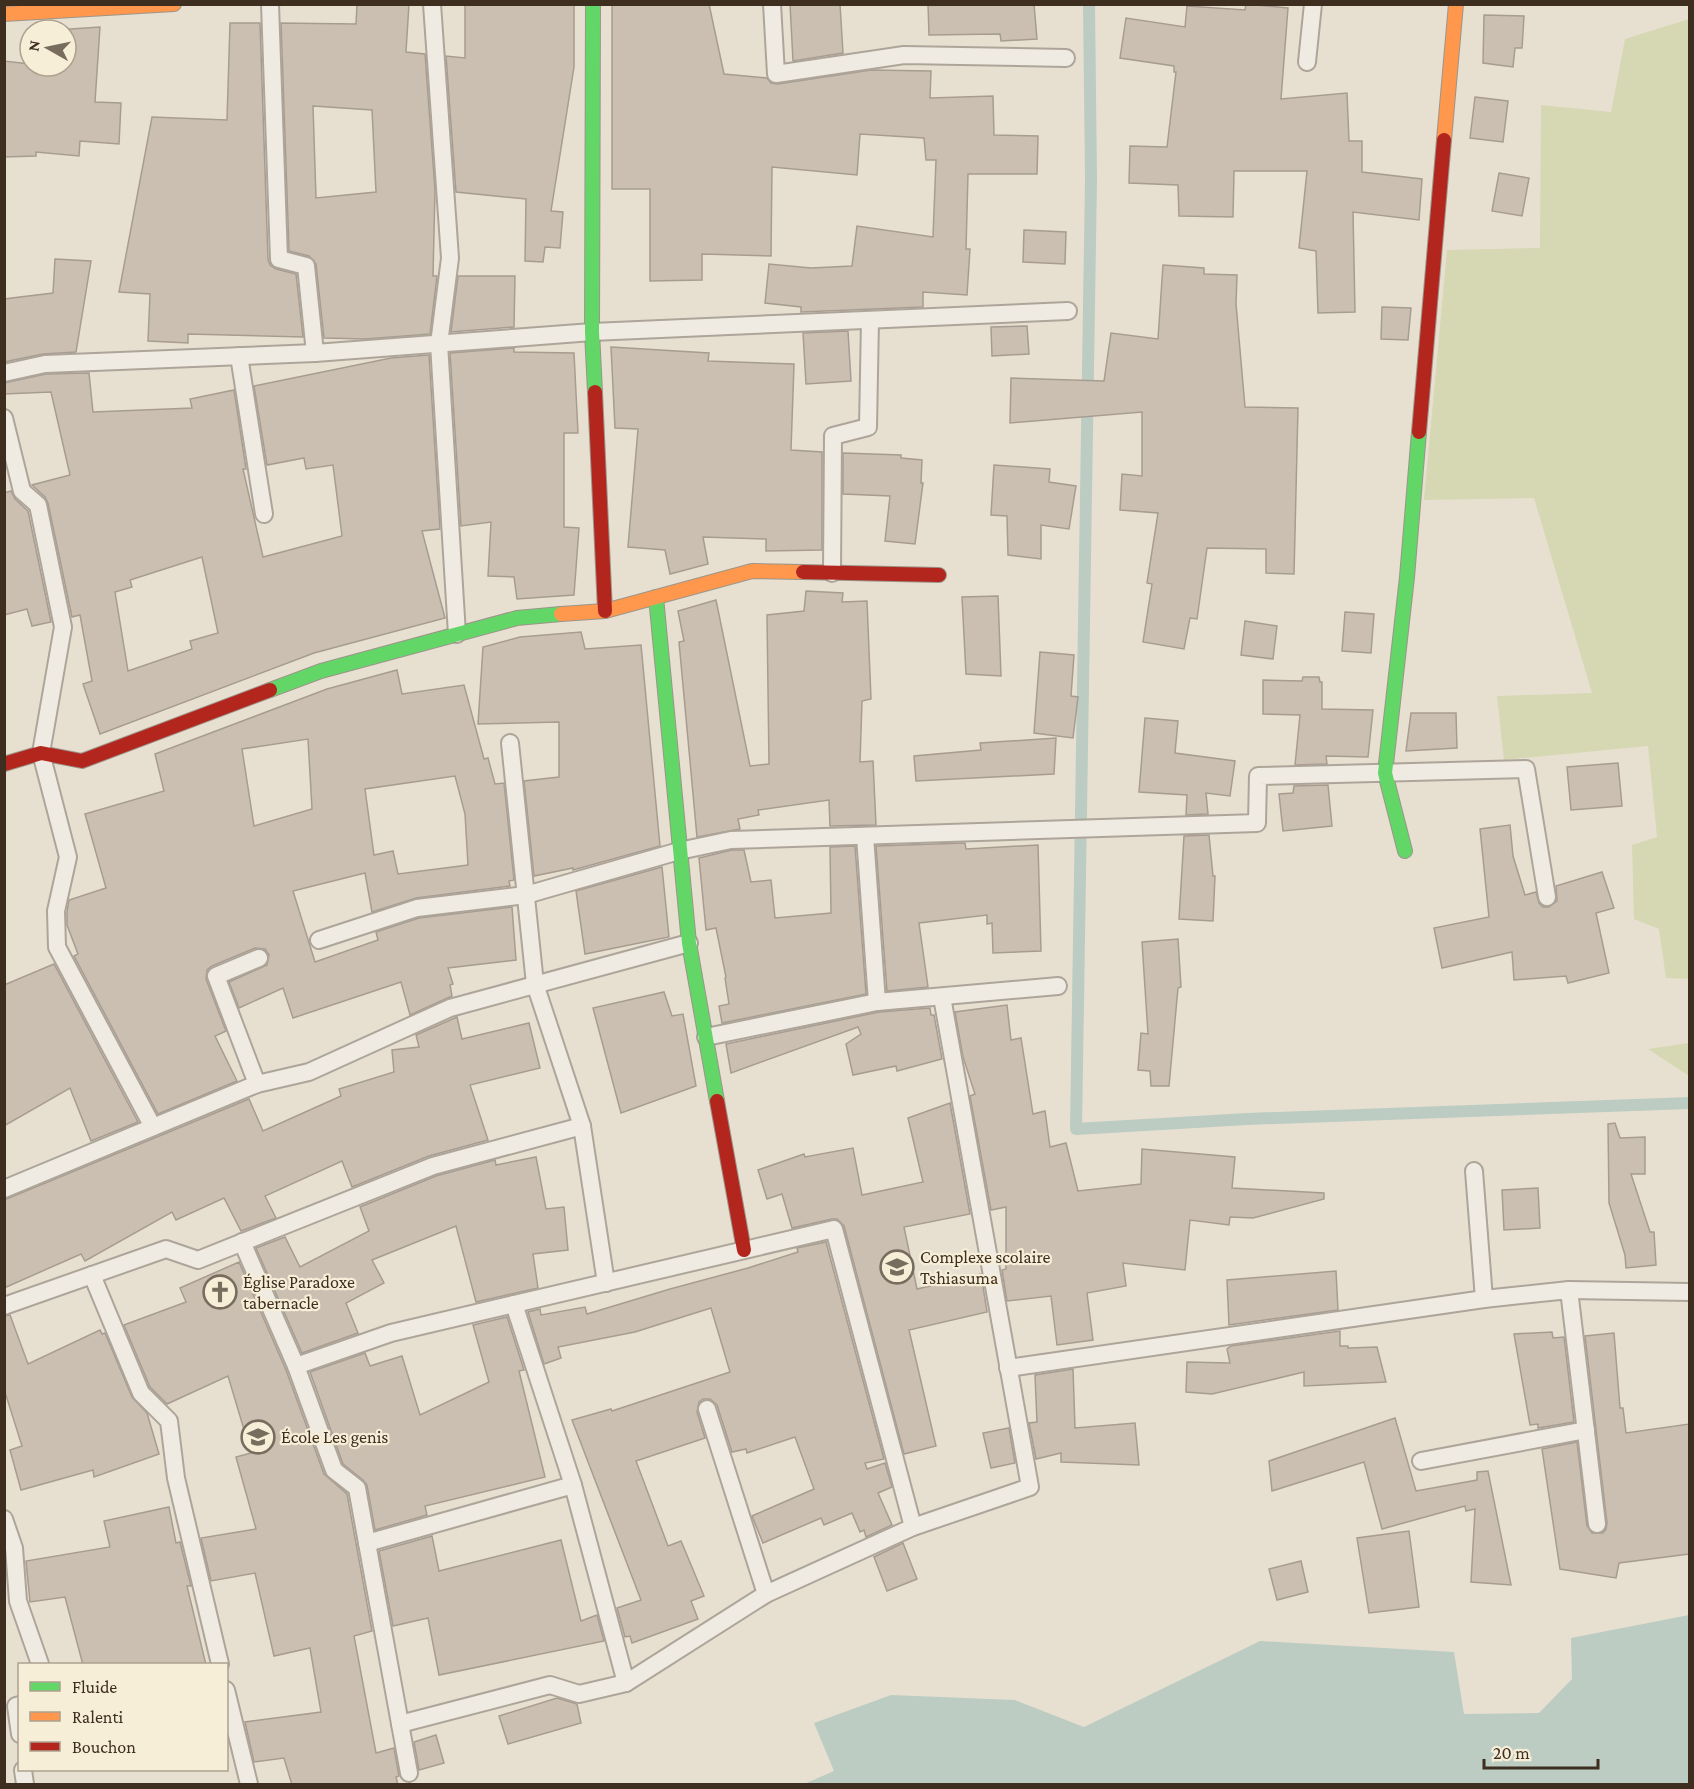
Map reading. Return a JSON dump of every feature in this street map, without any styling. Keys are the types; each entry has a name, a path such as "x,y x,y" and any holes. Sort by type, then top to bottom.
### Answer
{"street":[{"path":"4,14 174,4"},
{"path":"593,4 592,332 605,611"},
{"path":"1405,851 1385,773 1407,577 1456,4"},
{"path":"4,764 41,753 82,761 321,671 517,618 605,611 752,571 939,575"},
{"path":"656,597 689,943 744,1250"}],"lane":[{"path":"270,4 279,259 306,266 315,353"},
{"path":"432,4 450,258 439,344 457,634"},
{"path":"772,4 776,74 904,55 1066,58"},
{"path":"1307,62 1313,4"},
{"path":"4,373 45,364 315,353 592,332 1068,311"},
{"path":"832,573 833,436 868,427 870,320"},
{"path":"239,356 264,514"},
{"path":"4,418 22,490 38,505 63,627 41,753 68,857 56,911 57,947 153,1127"},
{"path":"510,743 536,984 582,1126 606,1283"},
{"path":"319,940 417,908 526,895 679,851 731,840 1257,823 1258,776 1526,769 1547,897"},
{"path":"865,836 877,1002"},
{"path":"4,1189 256,1084 309,1072 450,1008 689,943"},
{"path":"256,1084 216,976 259,958"},
{"path":"706,1037 877,1002 1058,986"},
{"path":"400,1724 550,1685 579,1694 626,1683 766,1594 913,1527 1030,1486 942,997"},
{"path":"4,1306 166,1249 198,1260 433,1166 582,1126"},
{"path":"1474,1171 1484,1299"},
{"path":"296,1366 391,1333 834,1229 913,1527"},
{"path":"242,1242 296,1366 334,1470 357,1488 409,1773"},
{"path":"92,1275 141,1394 169,1421 176,1478 220,1663"},
{"path":"1008,1368 1484,1299 1569,1290 1689,1292"},
{"path":"1569,1290 1597,1524"},
{"path":"514,1304 573,1485 626,1683"},
{"path":"707,1409 766,1594"},
{"path":"1421,1461 1586,1430"},
{"path":"367,1543 573,1485"},
{"path":"4,1519 14,1548 18,1601 39,1663"},
{"path":"228,1698 249,1785"},
{"path":"13,1707 18,1726"}],"green space":[{"path":"1689,19 1689,979 1666,978 1659,929 1634,919 1632,845 1657,837 1648,746 1504,760 1497,696 1592,693 1534,498 1424,500 1447,250 1540,248 1541,105 1611,112 1625,39"},
{"path":"1689,1043 1689,1076 1648,1049"}],"shaded area":[{"path":"1689,1615 1689,1784 804,1784 834,1771 814,1723 891,1695 1015,1700 1084,1727 1260,1641 1454,1652 1464,1714 1539,1713 1572,1679 1571,1638"}],"building":[{"path":"357,4 409,4 406,52 425,54 435,190 433,276 437,276 430,334 365,339 324,338 316,264 309,256 289,251 281,23 356,24","holes":["313,106 372,110 376,192 316,198"]},
{"path":"465,4 574,4 574,67 551,211 563,212 560,248 545,247 543,262 525,261 526,199 456,192 446,56 465,58"},
{"path":"612,4 709,4 724,74 767,78 771,83 778,84 871,70 931,71 930,98 993,96 994,135 1038,136 1037,174 968,174 966,249 970,249 967,295 923,292 923,307 801,312 801,307 765,303 769,264 811,268 852,266 857,226 933,237 936,160 926,160 924,138 860,134 857,175 772,167 771,256 702,254 702,280 650,281 650,189 612,189"},
{"path":"790,4 840,4 843,53 793,61"},
{"path":"928,4 1034,4 1037,39 1001,41 1000,34 929,35"},
{"path":"1246,4 1288,8 1281,99 1347,93 1349,141 1362,141 1362,172 1422,179 1419,220 1353,212 1355,312 1318,313 1316,251 1299,248 1307,171 1234,171 1233,217 1179,216 1178,185 1129,183 1130,146 1167,147 1176,72 1174,72 1174,66 1120,58 1126,18 1185,27 1187,6 1245,10"},
{"path":"1484,15 1524,16 1522,48 1515,48 1513,67 1483,63"},
{"path":"230,23 260,23 268,259 270,265 276,269 296,274 303,337 188,334 188,343 148,341 150,294 119,292 152,117 227,120"},
{"path":"100,27 95,102 121,103 119,144 80,141 79,156 36,152 36,156 4,157 4,61 18,63 18,78 78,78 78,28"},
{"path":"1475,97 1508,101 1503,142 1470,138"},
{"path":"1499,173 1529,178 1522,216 1492,211"},
{"path":"1024,230 1066,232 1065,264 1023,262"},
{"path":"55,259 91,261 76,352 43,354 4,362 4,299 53,293"},
{"path":"1163,265 1204,268 1204,274 1237,275 1236,304 1245,407 1298,408 1294,574 1266,573 1266,549 1207,548 1197,619 1190,618 1184,649 1143,642 1152,584 1147,583 1158,513 1120,510 1122,474 1142,476 1142,412 1010,423 1011,378 1104,381 1111,333 1158,339"},
{"path":"458,276 515,276 514,327 451,332"},
{"path":"1382,307 1411,308 1408,340 1381,339"},
{"path":"1027,326 1029,354 992,356 991,327"},
{"path":"848,331 851,381 806,384 803,333"},
{"path":"611,347 709,353 708,361 794,364 791,450 822,452 822,550 766,551 766,539 703,537 708,564 670,574 665,550 628,547 638,429 615,428"},
{"path":"514,348 514,352 574,353 578,433 564,433 564,527 579,528 574,595 517,599 514,577 488,576 491,522 461,526 450,353"},
{"path":"429,355 440,529 422,531 445,618 314,653 100,734 83,684 92,681 80,615 72,617 48,503 32,485 70,475 51,392 4,394 4,383 46,374 89,373 93,412 192,408 190,399 234,390 246,469 243,469 263,557 342,536 333,465 306,469 304,458 267,465 254,386 391,358","holes":["202,557 218,633 190,641 192,649 128,671 115,592 132,587 130,580"]},
{"path":"843,453 901,455 901,458 922,460 921,483 923,483 915,544 885,541 890,496 843,494"},
{"path":"994,465 1050,469 1049,482 1076,486 1069,529 1041,525 1041,559 1008,555 1007,516 991,515"},
{"path":"11,491 15,499 28,511 51,622 32,626 27,609 4,615 4,493"},
{"path":"806,591 843,593 842,602 867,601 871,699 862,701 860,762 873,761 876,825 830,826 829,800 758,810 759,815 738,819 740,829 697,837 679,642 684,641 678,611 716,600 750,766 769,764 767,615 804,611"},
{"path":"998,596 1001,676 966,674 962,597"},
{"path":"1345,612 1374,614 1371,653 1342,651"},
{"path":"1245,621 1277,626 1273,659 1241,655"},
{"path":"581,632 585,649 641,645 660,846 573,870 573,868 534,876 524,781 559,777 559,722 478,724 483,647 520,637"},
{"path":"1040,652 1074,655 1071,696 1078,697 1073,738 1034,733"},
{"path":"397,670 402,694 464,685 484,759 488,758 495,784 504,783 514,880 509,881 510,886 416,898 372,912 365,873 293,891 315,962 378,940 376,932 419,918 512,907 516,960 448,968 453,984 450,985 452,996 410,1015 401,982 293,1018 283,988 239,1008 229,982 267,965 269,955 265,949 255,948 212,966 207,970 206,979 226,1031 215,1036 237,1081 158,1114 74,956 78,954 67,925 69,900 106,888 85,814 164,791 155,754 327,689","holes":["308,739 312,809 254,826 242,749","455,776 465,814 468,865 398,874 393,851 374,855 365,789"]},
{"path":"1303,677 1319,677 1322,682 1322,709 1373,710 1368,757 1326,756 1327,764 1295,765 1300,715 1263,714 1263,680 1302,681"},
{"path":"1411,713 1456,713 1457,748 1406,751"},
{"path":"1145,718 1178,721 1175,753 1235,761 1230,796 1206,793 1208,814 1186,815 1187,795 1139,792"},
{"path":"1056,738 1054,774 916,781 914,756 981,750 980,743"},
{"path":"1618,763 1622,806 1571,810 1567,767"},
{"path":"1328,785 1332,826 1283,831 1279,794 1293,793 1294,786"},
{"path":"1510,825 1513,856 1525,895 1536,892 1539,903 1543,907 1549,907 1557,901 1556,886 1602,872 1614,908 1596,913 1609,973 1568,983 1566,976 1514,980 1512,952 1442,968 1434,928 1489,917 1480,829"},
{"path":"1209,835 1213,876 1215,876 1213,921 1179,919 1184,836"},
{"path":"965,843 966,849 1038,845 1041,951 993,953 992,923 987,924 987,915 919,923 928,987 887,991 876,846"},
{"path":"855,846 866,994 722,1023 719,1006 729,1004 726,977 716,928 706,930 699,858 732,850 744,850 751,882 771,880 775,918 831,913 830,847"},
{"path":"662,867 669,937 585,954 576,891"},
{"path":"1178,939 1181,987 1178,988 1169,1086 1151,1086 1150,1071 1138,1070 1141,1033 1148,1034 1142,942"},
{"path":"54,964 138,1122 91,1141 70,1088 4,1126 4,985"},
{"path":"664,992 672,1016 683,1014 696,1086 621,1113 593,1008"},
{"path":"1007,1005 1011,1040 1021,1038 1033,1114 1045,1111 1050,1147 1066,1143 1078,1191 1141,1184 1142,1149 1235,1157 1232,1188 1324,1193 1324,1199 1253,1218 1230,1217 1229,1225 1190,1220 1185,1270 1123,1263 1126,1286 1087,1293 1093,1340 1057,1345 1051,1296 1007,1301 1002,1270 1006,1269 1006,1207 991,1210 970,1096 975,1094 963,1057 955,1012"},
{"path":"930,1008 931,1015 934,1015 942,1059 897,1071 896,1066 853,1075 846,1044 861,1034 858,1027 731,1073 726,1044 879,1012"},
{"path":"457,1017 462,1039 529,1023 540,1068 470,1085 488,1140 429,1156 352,1187 342,1161 265,1196 276,1218 241,1231 224,1198 176,1220 172,1212 85,1261 81,1254 4,1288 4,1200 249,1099 263,1131 341,1096 339,1089 394,1072 392,1050 419,1047 416,1035"},
{"path":"950,1103 970,1214 904,1227 917,1289 981,1274 987,1312 909,1330 936,1446 904,1454 844,1226 837,1219 832,1219 792,1228 782,1194 767,1199 758,1170 804,1154 805,1157 853,1148 862,1195 923,1182 908,1118"},
{"path":"1615,1123 1620,1138 1645,1137 1645,1174 1631,1174 1650,1232 1654,1232 1656,1265 1626,1268 1625,1255 1609,1203 1608,1124"},
{"path":"536,1157 546,1209 564,1207 568,1250 533,1254 538,1288 476,1302 456,1226 372,1260 384,1283 346,1303 358,1333 302,1353 256,1248 285,1237 300,1267 369,1231 360,1207 436,1176 495,1160 496,1165"},
{"path":"1538,1188 1540,1228 1504,1230 1502,1190"},
{"path":"826,1242 884,1459 865,1463 867,1469 885,1463 892,1487 878,1493 892,1525 866,1537 864,1530 860,1532 852,1513 824,1525 821,1518 763,1543 752,1516 814,1489 795,1437 747,1453 746,1449 732,1452 717,1405 710,1399 703,1399 699,1402 697,1412 705,1438 636,1461 668,1546 681,1541 704,1596 691,1601 698,1619 632,1643 630,1636 625,1637 617,1608 641,1600 572,1420 611,1409 612,1411 730,1372 711,1308 635,1332 558,1347 561,1358 544,1364 528,1312 540,1309 541,1315 585,1307 587,1314 748,1268 798,1252 797,1248"},
{"path":"239,1262 286,1370 324,1474 347,1494 372,1631 354,1636 376,1753 394,1748 399,1776 396,1777 398,1785 292,1785 284,1758 254,1762 245,1722 321,1712 310,1648 274,1656 255,1573 211,1581 201,1538 256,1529 236,1457 251,1453 228,1376 167,1404 150,1387 124,1325 186,1302 180,1288"},
{"path":"1336,1271 1338,1310 1229,1325 1227,1280"},
{"path":"10,1315 28,1364 100,1330 102,1334 105,1333 132,1397 147,1413 159,1454 94,1477 93,1470 21,1490 10,1450 22,1446 4,1389 4,1316"},
{"path":"507,1317 524,1370 519,1371 545,1477 425,1506 427,1515 375,1530 367,1485 343,1464 310,1372 365,1353 370,1366 402,1356 420,1415 489,1382 473,1325"},
{"path":"1340,1331 1340,1346 1377,1347 1386,1382 1304,1386 1304,1372 1212,1394 1186,1392 1187,1362 1230,1363 1227,1349 1231,1346"},
{"path":"1552,1332 1553,1338 1564,1337 1574,1422 1538,1428 1538,1424 1530,1425 1514,1334"},
{"path":"1614,1333 1620,1408 1623,1408 1626,1433 1689,1424 1689,1554 1619,1563 1616,1578 1560,1569 1542,1449 1577,1442 1587,1526 1592,1533 1603,1533 1607,1523 1585,1336"},
{"path":"1073,1369 1075,1428 1135,1423 1139,1465 1061,1462 1061,1453 1036,1459 1029,1423 1037,1422 1035,1375"},
{"path":"1395,1418 1416,1491 1477,1480 1477,1472 1488,1471 1511,1585 1471,1582 1475,1509 1466,1511 1465,1506 1382,1529 1364,1462 1272,1491 1269,1461"},
{"path":"1009,1428 1015,1463 991,1468 983,1433"},
{"path":"169,1507 176,1543 180,1542 191,1586 187,1586 206,1663 82,1663 65,1597 30,1602 26,1561 110,1547 104,1521"},
{"path":"1409,1531 1419,1607 1369,1613 1357,1538"},
{"path":"432,1536 439,1571 561,1540 581,1621 597,1615 604,1641 439,1675 428,1618 393,1626 379,1551"},
{"path":"903,1543 917,1579 887,1591 874,1557"},
{"path":"1301,1561 1308,1592 1277,1600 1269,1569"},
{"path":"557,1698 577,1704 581,1723 508,1744 499,1716"},
{"path":"436,1735 444,1763 419,1770 414,1742"}],"waterway":[{"path":"1089,4 1091,179 1076,1129 1247,1119 1690,1103"}],"traffic: fast":[{"path":"593,4 592,332 595,392"},
{"path":"1405,851 1385,773 1407,577 1419,432"},
{"path":"656,597 689,943 717,1101"},
{"path":"270,690 321,671 517,618 561,614"}],"traffic: slow":[{"path":"4,14 174,4"},
{"path":"1444,140 1456,4"},
{"path":"561,614 605,611 752,571 803,572"}],"traffic: jam":[{"path":"1419,432 1444,140"},
{"path":"595,392 605,611"},
{"path":"803,572 939,575"},
{"path":"4,764 41,753 82,761 270,690"},
{"path":"717,1101 744,1250"}],"place":[{"name":"Complexe scolaire Tshiasuma","path":"897,1267"},
{"name":"Église Paradoxe tabernacle","path":"220,1292"},
{"name":"École Les genis","path":"258,1437"}]}
